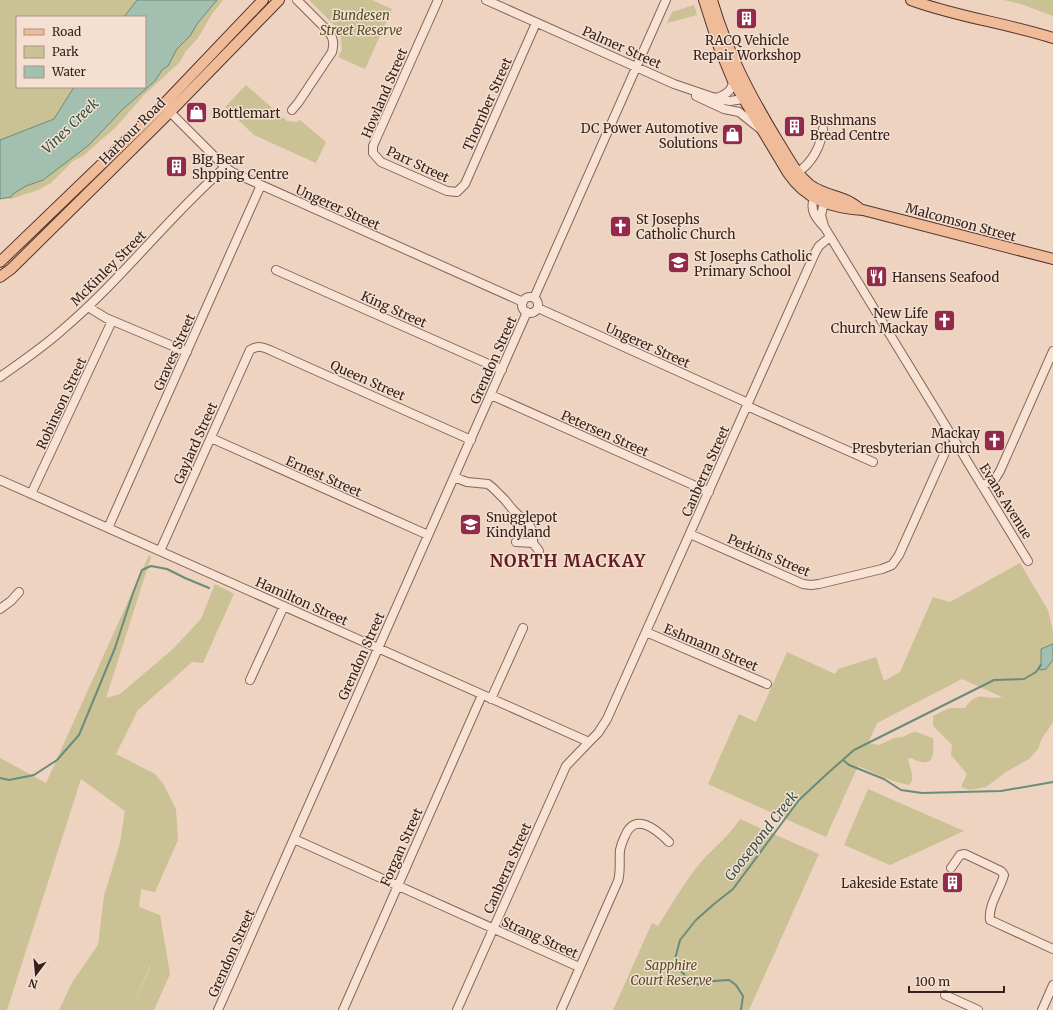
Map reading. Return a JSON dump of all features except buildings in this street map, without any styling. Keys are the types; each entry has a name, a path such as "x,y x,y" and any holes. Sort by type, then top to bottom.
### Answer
{"main road":[{"name":"Harbour Road","path":"0,262 167,109 263,0"},
{"name":"Harbour Road","path":"0,277 11,269 167,109 279,0"},
{"path":"704,0 722,55 733,81 748,98 805,184 822,198"},
{"path":"712,0 727,46 762,130 788,174 805,184 822,198"},
{"path":"911,0 937,9 1030,31 1053,38"},
{"name":"Malcomson Street","path":"822,198 844,208 863,210 1053,259"}],"street":[{"path":"292,110 324,65 334,46 329,32 297,0"},
{"name":"Howland Street","path":"373,152 373,146 438,0"},
{"name":"Palmer Street","path":"486,0 674,84 727,101 737,101 748,98"},
{"path":"534,298 666,0"},
{"name":"Thornber Street","path":"457,192 465,184 536,22"},
{"path":"711,97 719,97 725,94 732,87 733,81"},
{"path":"674,84 707,102 724,109 733,110 743,115 762,130"},
{"path":"733,110 737,109 748,98"},
{"name":"Ungerer Street","path":"167,109 225,167 261,185 523,302"},
{"path":"805,184 814,156 822,138 823,129"},
{"name":"Parr Street","path":"373,152 381,162 447,191 457,192"},
{"path":"798,172 808,164 814,156"},
{"name":"McKinley Street","path":"0,377 62,331 111,284 180,211 225,167"},
{"name":"Graves Street","path":"108,528 261,185"},
{"name":"Evans Avenue","path":"822,198 821,216 830,237 1028,561"},
{"name":"Canberra Street","path":"457,1010 566,766 600,730 607,719 817,250 821,244 830,237"},
{"name":"King Street","path":"276,270 502,370"},
{"path":"526,298 534,298 537,301 538,308 532,313 527,312 522,307 523,302 526,298"},
{"path":"88,306 98,314 112,321 187,352"},
{"name":"Ungerer Street","path":"538,308 873,462"},
{"name":"Grendon Street","path":"218,1010 527,312"},
{"name":"Robinson Street","path":"31,494 112,321"},
{"name":"Queen Street","path":"255,347 260,346 272,350 471,440"},
{"name":"Gaylard Street","path":"160,551 250,350 255,347"},
{"path":"982,486 995,479 1000,471 1049,369 1053,351"},
{"name":"Petersen Street","path":"491,395 708,492"},
{"name":"Ernest Street","path":"211,438 428,535"},
{"name":"Perkins Street","path":"690,534 803,584 819,584 882,569 892,565 899,555 947,448 956,443"},
{"path":"454,477 467,482 488,484 493,488 530,526 533,532 533,543 539,550"},
{"name":"Hamilton Street","path":"0,480 589,742"},
{"path":"516,542 533,543"},
{"path":"0,609 18,592"},
{"path":"250,680 284,606"},
{"path":"491,699 523,628"},
{"name":"Eshmann Street","path":"646,632 767,684"},
{"name":"Forgan Street","path":"343,1010 482,695"},
{"path":"561,1010 618,881 620,875 620,849 629,828 633,825 642,824 658,831 669,842"},
{"name":"Strang Street","path":"294,840 579,967"},
{"path":"951,868 960,855 965,854 1001,871 1004,875 990,910 990,920 1053,949"},
{"path":"1042,1010 1053,985"},
{"path":"945,995 978,1010"}],"green space":[{"path":"0,0 223,0 212,14 198,38 186,51 179,63 144,95 116,127 83,156 73,161 51,183 38,190 11,199 0,197"},
{"name":"Bundesen Street Reserve","path":"309,0 372,0 392,9 365,69 338,57 342,50 340,31"},
{"path":"1004,0 1053,0 1053,16 1021,4"},
{"path":"694,5 697,15 667,23 672,12"},
{"path":"246,85 287,121 296,122 300,120 326,142 316,163 254,135 225,107"},
{"path":"149,555 151,557 106,698 120,694 173,649 201,619 215,584 234,594 203,663 192,662 138,710 116,754 155,774 164,785 176,809 178,840 155,892 141,889 139,907 160,915 170,974 154,1010 59,1010 73,981 98,945 104,896 120,843 125,811 81,779 7,1010 0,1010 0,758 46,783","holes":["150,965 150,967 132,1010"]},
{"path":"1020,563 1048,610 1053,632 1053,722 1041,740 1038,749 1029,759 1006,772 986,787 970,790 961,787 967,774 951,755 952,745 933,726 933,716 949,708 965,708 974,698 982,696 996,698 1002,697 962,679 877,723 868,743 879,745 894,738 903,737 910,733 916,732 933,738 931,760 924,762 911,758 908,759 912,774 912,781 909,785 893,781 858,766 826,837 708,784 739,714 756,722 787,652 835,674 838,669 876,657 884,681 900,672 933,597 950,602"},
{"path":"868,789 964,831 890,865 844,845"},
{"name":"Sapphire Court Reserve","path":"740,819 819,854 749,1010 613,1010 652,923 658,926 695,869 732,830"}],"water":[{"name":"Vines Creek","path":"137,0 217,0 197,24 190,36 177,49 168,66 162,70 155,81 123,109 89,145 43,180 26,186 13,194 11,197 0,199 0,140 54,119 73,88 146,88 146,16 125,16"},
{"path":"1053,644 1053,660 1046,669 1040,670 1041,649"}],"waterway":[{"path":"0,778 9,780 34,775 57,760 79,735 115,648 142,570 151,566 167,569 209,588"},
{"name":"Goosepond Creek","path":"741,1010 743,996 736,985 729,980 713,981 701,985 692,983 680,970 675,959 680,940 696,920 733,889 799,800 854,750 994,680 1024,679 1036,672 1041,665"},
{"path":"843,760 849,765 884,779 901,790 922,793 1001,791 1053,782"}],"place":[{"name":"RACQ Vehicle Repair Workshop","path":"747,18"},
{"name":"Bottlemart","path":"197,113"},
{"name":"Bushmans Bread Centre","path":"794,127"},
{"name":"DC Power Automotive Solutions","path":"733,135"},
{"name":"BIg Bear Shpping Centre","path":"176,166"},
{"name":"St Josephs Catholic Church","path":"620,226"},
{"name":"St Josephs Catholic Primary School","path":"678,263"},
{"name":"Hansens Seafood","path":"877,277"},
{"name":"New Life Church Mackay","path":"944,320"},
{"name":"Mackay Presbyterian Church","path":"995,440"},
{"name":"Snugglepot Kindyland","path":"471,524"},
{"name":"Lakeside Estate","path":"953,883"}],"district":[{"name":"NORTH MACKAY","path":"568,561"}]}
